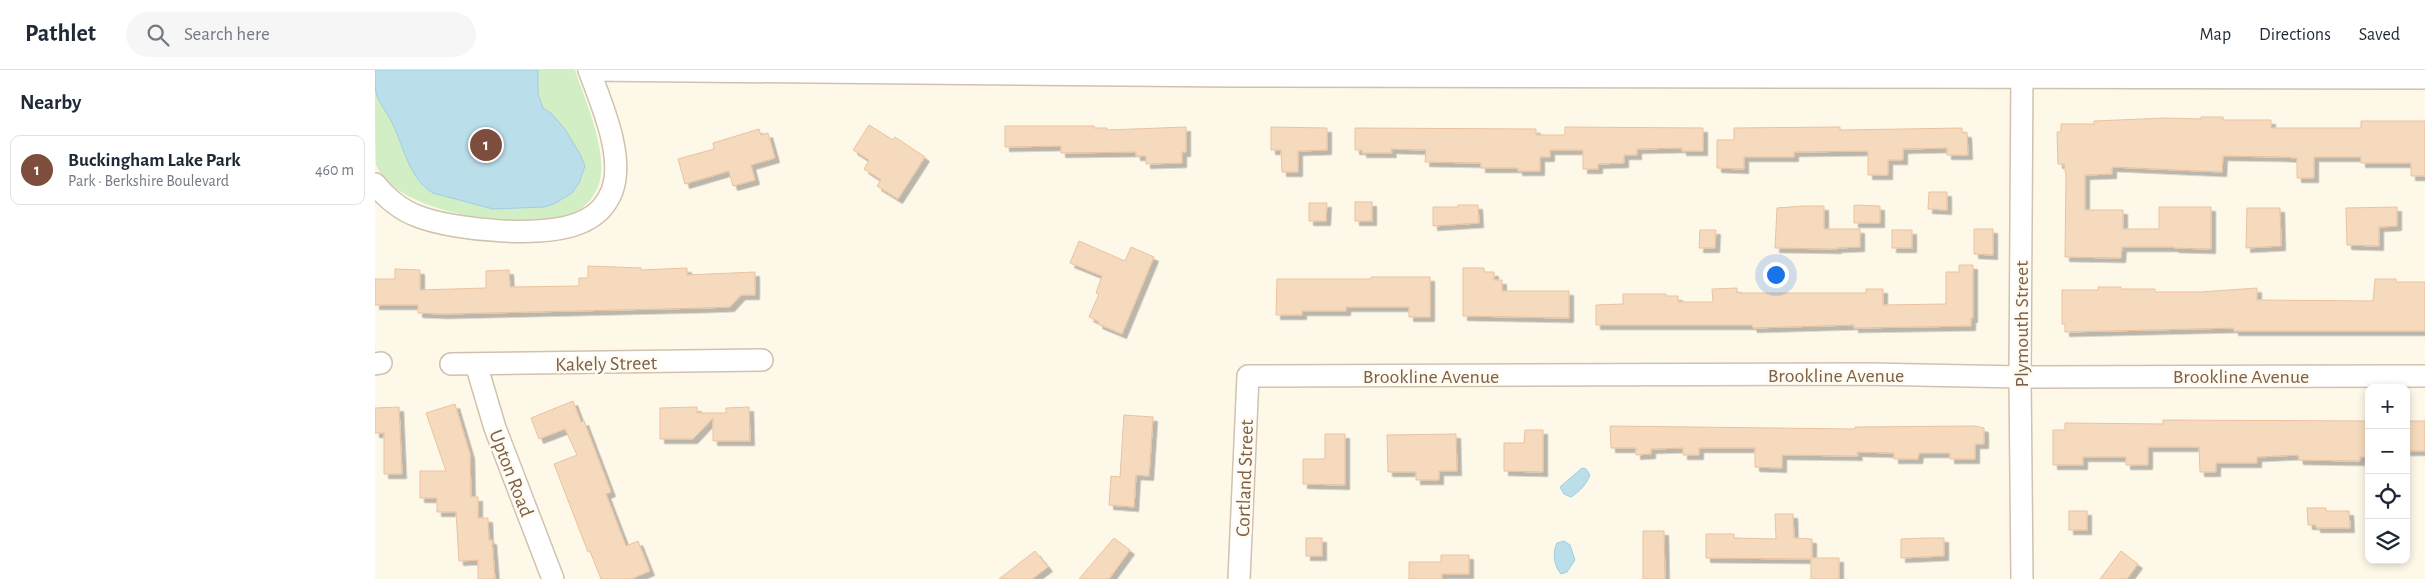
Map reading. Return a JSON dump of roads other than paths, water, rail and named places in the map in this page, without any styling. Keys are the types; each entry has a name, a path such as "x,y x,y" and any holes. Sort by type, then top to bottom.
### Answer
{"street":[{"path":"375,184 391,200 415,216 459,227 491,231 561,229 584,221 607,201 613,189 616,172 608,126 589,70 2022,74 2425,78"},
{"name":"Plymouth Street","path":"2022,74 2020,377 2022,579"},
{"name":"Kakely Street","path":"451,364 762,360"},
{"name":"Upton Road","path":"476,364 495,428 553,579"},
{"name":"Brookline Avenue","path":"1248,376 1868,374 2020,377 2425,376"},
{"name":"Cortland Street","path":"1239,579 1248,376"}],"water":[{"path":"375,70 538,70 538,94 543,108 552,114 565,129 585,166 579,183 572,193 554,204 544,207 493,209 433,193 424,186 411,169 394,127 376,93"},
{"path":"1582,468 1586,469 1590,475 1584,485 1571,497 1564,494 1560,487"},
{"path":"1564,541 1570,545 1575,560 1567,572 1561,574 1555,563 1554,555 1557,543"}],"place":[{"name":"Buckingham Lake Park","path":"486,145"}]}
